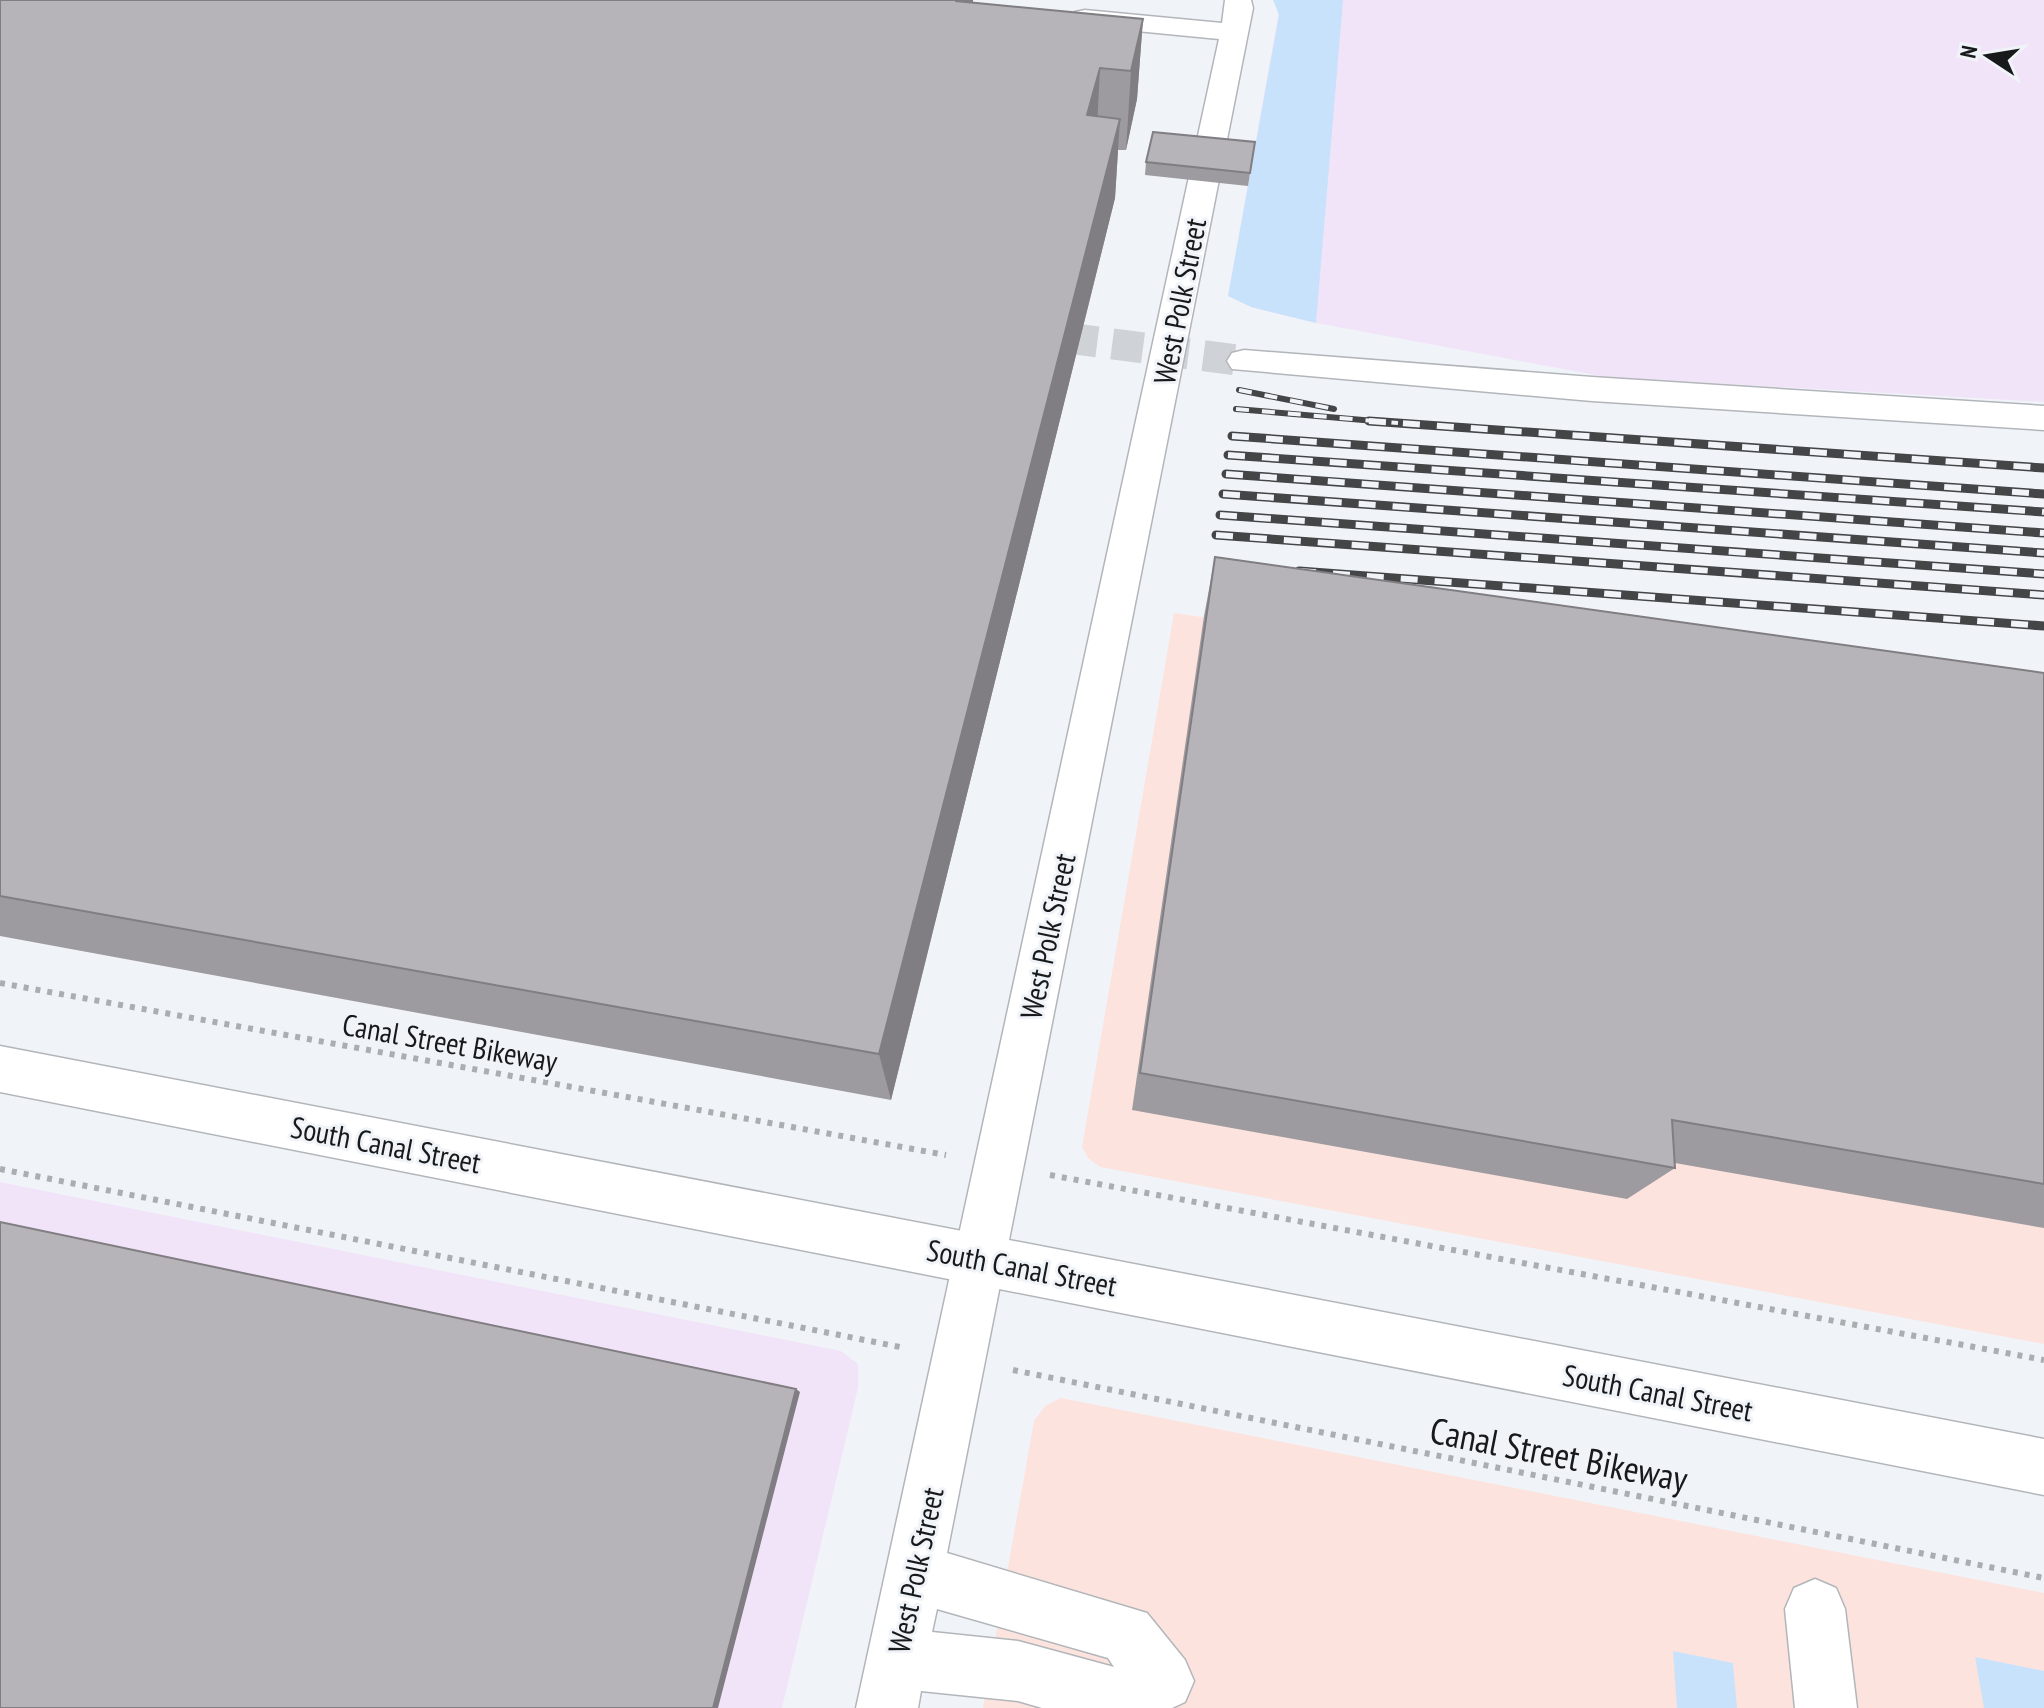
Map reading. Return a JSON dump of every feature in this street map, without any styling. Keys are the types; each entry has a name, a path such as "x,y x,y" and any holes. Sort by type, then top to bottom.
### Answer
{"street":[{"name":"West Polk Street","path":"892,1684 978,1258 1083,768 1234,32 1238,0"},
{"path":"1062,15 1234,32"},
{"path":"1244,361 1592,389 2044,418"},
{"name":"South Canal Street","path":"0,1069 2044,1467"},
{"path":"892,1684 1018,1671 1116,1698 1164,1681 1126,1634 915,1573"},
{"path":"1815,1609 1826,1708"}],"path":[{"name":"Canal Street Bikeway","path":"0,983 893,1145"},
{"path":"0,1169 845,1337"},
{"path":"1097,1184 2044,1360"},
{"name":"Canal Street Bikeway","path":"1064,1380 2044,1578"}],"shaded area":[{"path":"1273,0 1343,0 1316,323 1251,307 1228,296 1279,15"},
{"path":"1281,0 2044,0 2044,402 1606,377 1316,323 1251,307 1228,296"},
{"path":"1174,613 2044,737 2044,1344 1100,1167 1088,1158 1082,1147"},
{"path":"0,1182 841,1351 858,1364 858,1388 782,1708 0,1708"},
{"path":"1061,1398 2044,1593 2044,1708 983,1708 1034,1421 1045,1406"},
{"path":"1673,1651 1733,1663 1737,1708 1677,1708"},
{"path":"1975,1657 2044,1671 2044,1708 1984,1708"}],"building":[{"path":"0,0 956,0 1143,19 1131,71 1100,68 1087,115 1120,119 879,1054 0,896"},
{"path":"1153,132 1255,142 1250,173 1146,162"},
{"path":"1215,557 2044,673 2044,1184 1672,1120 1675,1168 1140,1073"},
{"path":"0,1222 796,1389 713,1708 0,1708"}],"tunnel":[{"path":"1021,332 1244,361"}],"railway":[{"path":"1239,390 1334,409"},
{"path":"1236,409 1398,423"},
{"path":"1369,421 2044,468"},
{"path":"1232,436 2044,494"},
{"path":"1228,455 2044,512"},
{"path":"1226,474 2044,533"},
{"path":"1223,494 2044,553"},
{"path":"1220,515 2044,574"},
{"path":"1216,535 2044,595"},
{"path":"1299,571 2044,626"}]}
